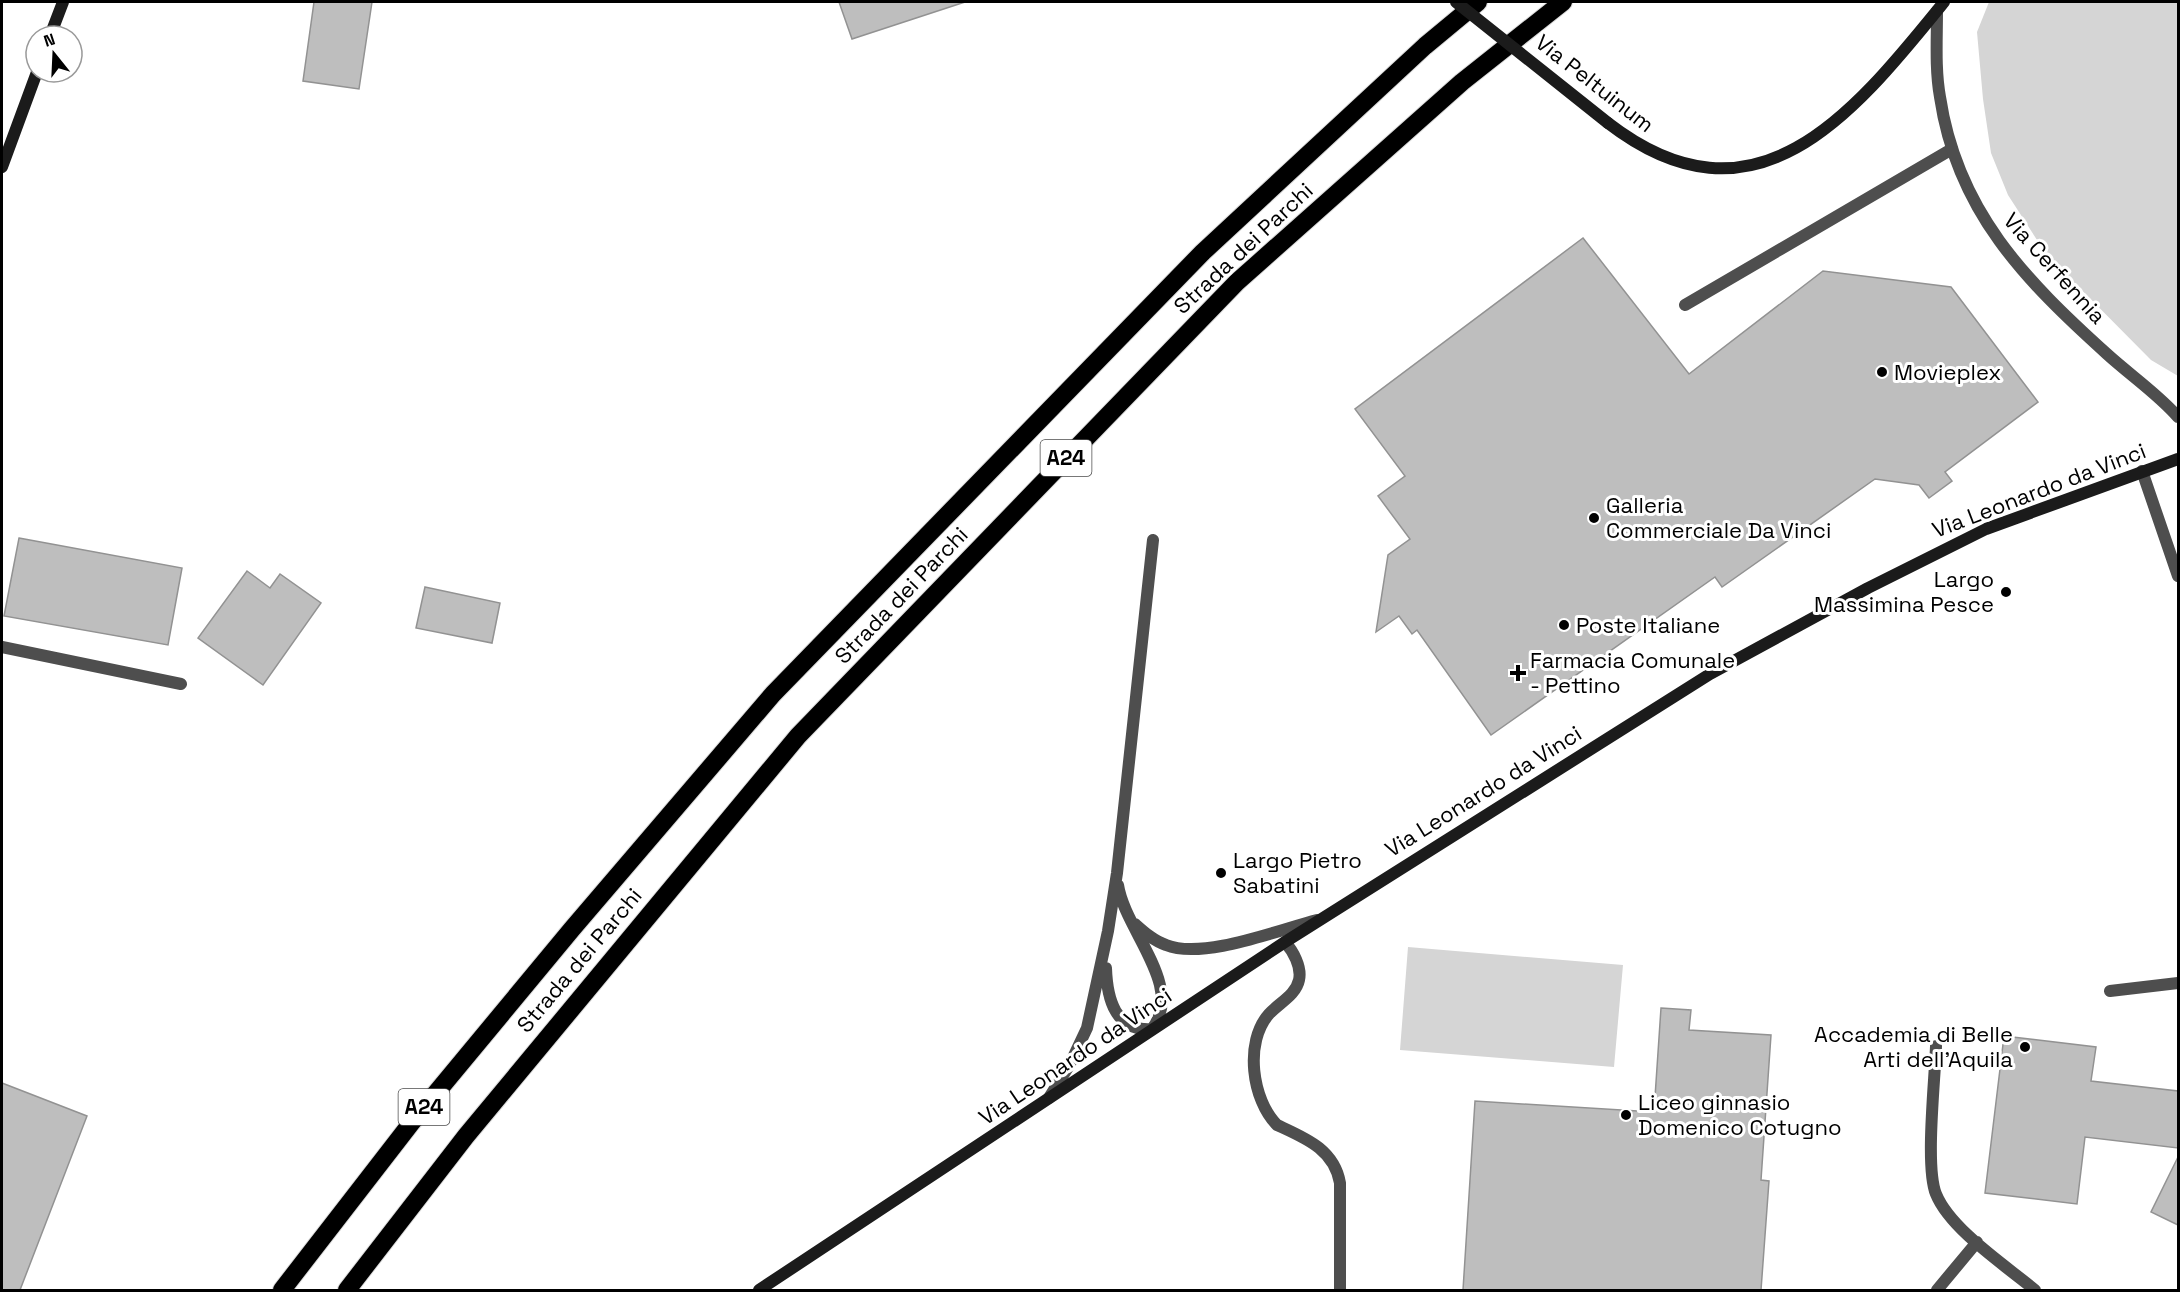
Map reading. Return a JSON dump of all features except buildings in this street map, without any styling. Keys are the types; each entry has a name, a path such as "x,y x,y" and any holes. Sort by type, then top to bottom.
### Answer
{"highway":[{"name":"Strada dei Parchi","path":"282,1290 412,1122 572,929 773,694 1203,252 1425,46 1478,2"},
{"name":"Strada dei Parchi","path":"347,1290 466,1136 612,957 798,736 1237,282 1462,82 1563,2"}],"street":[{"path":"55,24 63,2"},
{"name":"Via Peltuinum","path":"1456,2 1644,149 1697,167 1737,168 1778,157 1820,134 1846,113 1941,6"},
{"name":"Via Cerfennia","path":"1941,6 1940,97 1952,149 1977,210 2002,247 2106,353 2178,417"},
{"path":"2,167 33,84"},
{"path":"1685,305 1952,149"},
{"name":"Via Leonardo da Vinci","path":"759,1290 1285,942 1640,716 1710,674 1858,593 1986,529 2178,459"},
{"path":"2142,471 2178,576"},
{"path":"1048,1098 1077,1052 1087,1028 1108,931 1118,873 1153,540"},
{"path":"2,647 181,684"},
{"path":"1108,931 1106,980 1113,1009 1119,1019 1133,1027 1152,1029 1161,1016 1162,990 1126,912 1119,891 1118,873"},
{"path":"1126,912 1135,924 1155,940 1185,949 1230,943 1321,919"},
{"path":"1285,942 1297,963 1299,980 1291,994 1270,1013 1262,1024 1256,1049 1257,1085 1266,1112 1274,1122 1323,1150 1336,1167 1340,1183 1340,1290"},
{"path":"2110,991 2178,983"},
{"path":"1936,1046 1932,1180 1936,1194 1946,1211 1977,1242 2035,1290"},
{"path":"1936,1290 1977,1242"}],"shaded area":[{"path":"1989,2 2178,2 2178,376 2151,360 2046,254 2008,195 1991,153 1983,99 1977,32"},
{"path":"1408,947 1623,965 1614,1067 1400,1050"}],"place":[{"name":"Movieplex","path":"1882,372"},
{"name":"Galleria Commerciale Da Vinci","path":"1594,518"},
{"name":"Largo Massimina Pesce","path":"2006,592"},
{"name":"Poste Italiane","path":"1564,625"},
{"name":"Farmacia Comunale - Pettino","path":"1518,673"},
{"name":"Largo Pietro Sabatini","path":"1221,873"},
{"name":"Accademia di Belle Arti dell'Aquila","path":"2025,1047"},
{"name":"Liceo ginnasio Domenico Cotugno","path":"1626,1115"}]}
